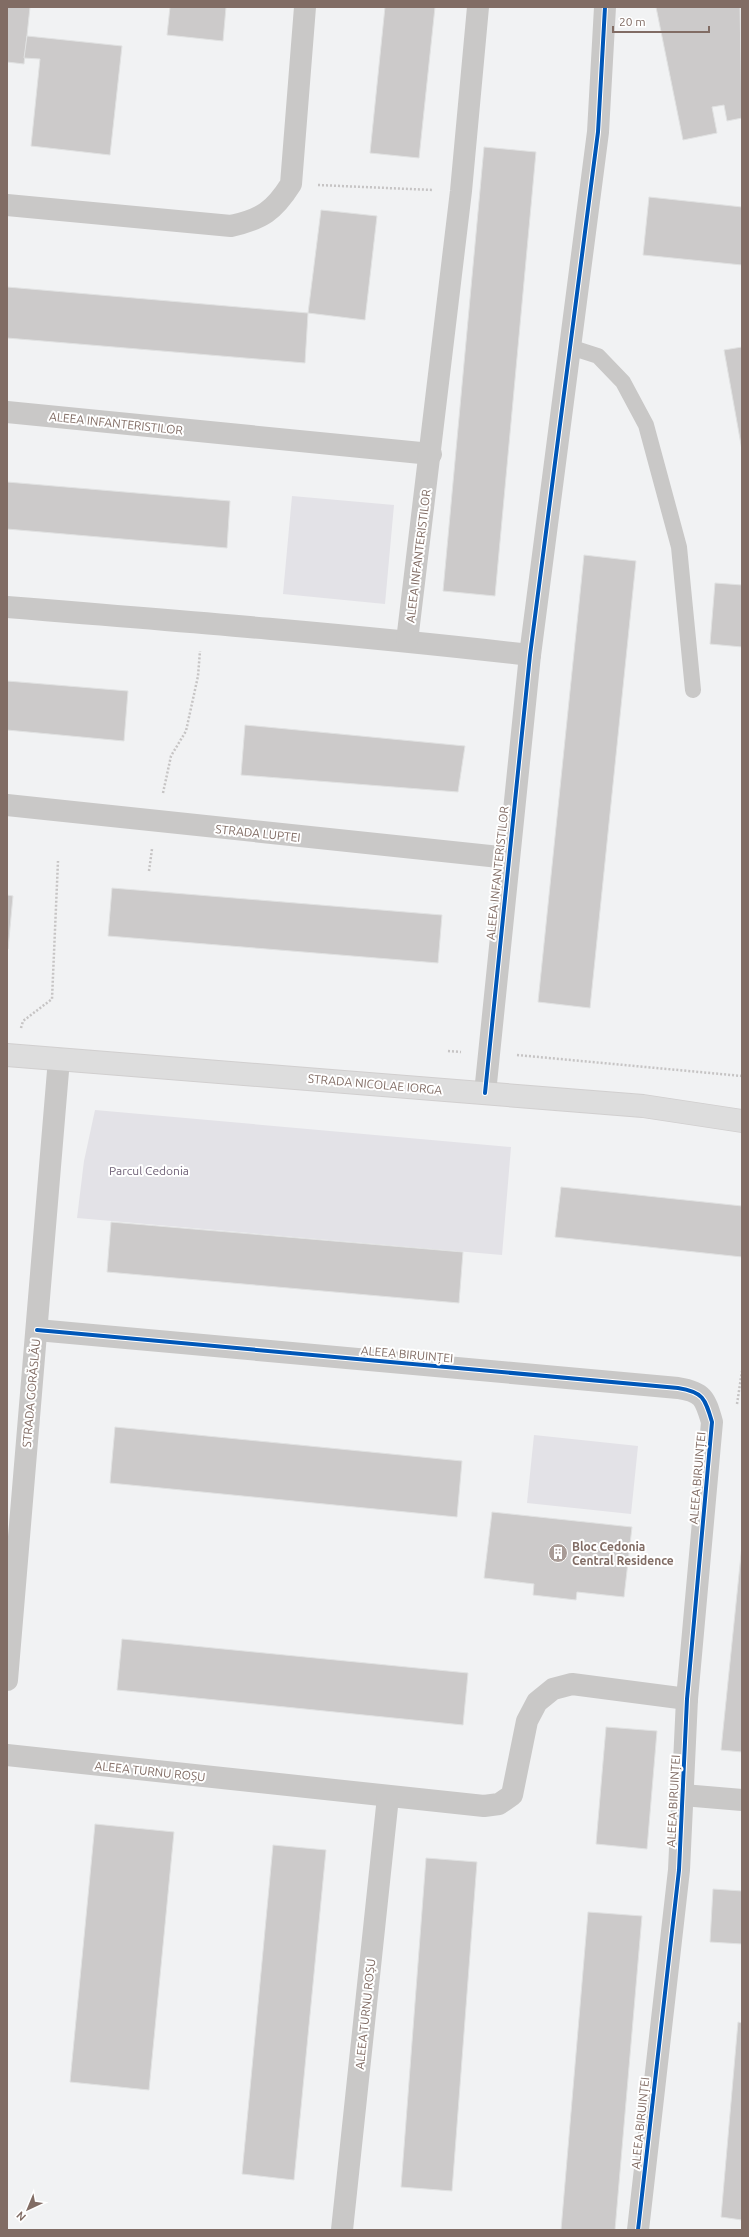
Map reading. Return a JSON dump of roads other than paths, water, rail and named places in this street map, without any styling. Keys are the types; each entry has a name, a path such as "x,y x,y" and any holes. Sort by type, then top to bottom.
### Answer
{"main road":[{"name":"STRADA NICOLAE IORGA","path":"11,1055 643,1106 742,1121"}],"street":[{"path":"7,205 231,226 250,221 267,214 281,201 292,184 305,7"},
{"path":"431,454 461,191 478,7"},
{"name":"ALEEA INFANTERISTILOR","path":"485,1093 530,655 598,132 605,7"},
{"name":"ALEEA INFANTERISTILOR","path":"7,412 431,454 407,641"},
{"path":"7,607 203,622 407,641 530,655"},
{"name":"STRADA LUPTEI","path":"7,805 509,858"},
{"name":"STRADA GORĂSLĂU","path":"7,1680 12,1565 37,1330 59,1059"},
{"name":"ALEEA BIRUINȚEI","path":"37,1330 694,1391 706,1402 712,1422 687,1699 684,1795 679,1870 638,2230"},
{"name":"ALEEA TURNU ROȘU","path":"7,1755 388,1798 484,1806 499,1804 512,1795 527,1721 537,1702 553,1689 572,1684 687,1699"},
{"path":"684,1795 742,1800"},
{"name":"ALEEA TURNU ROȘU","path":"342,2230 388,1798"}],"lane":[{"path":"570,346 598,356 623,382 646,424 679,547 693,690"}],"place":[{"name":"Bloc Cedonia Central Residence","path":"558,1553"}],"park label":[{"name":"Parcul Cedonia","path":"149,1170"}]}
